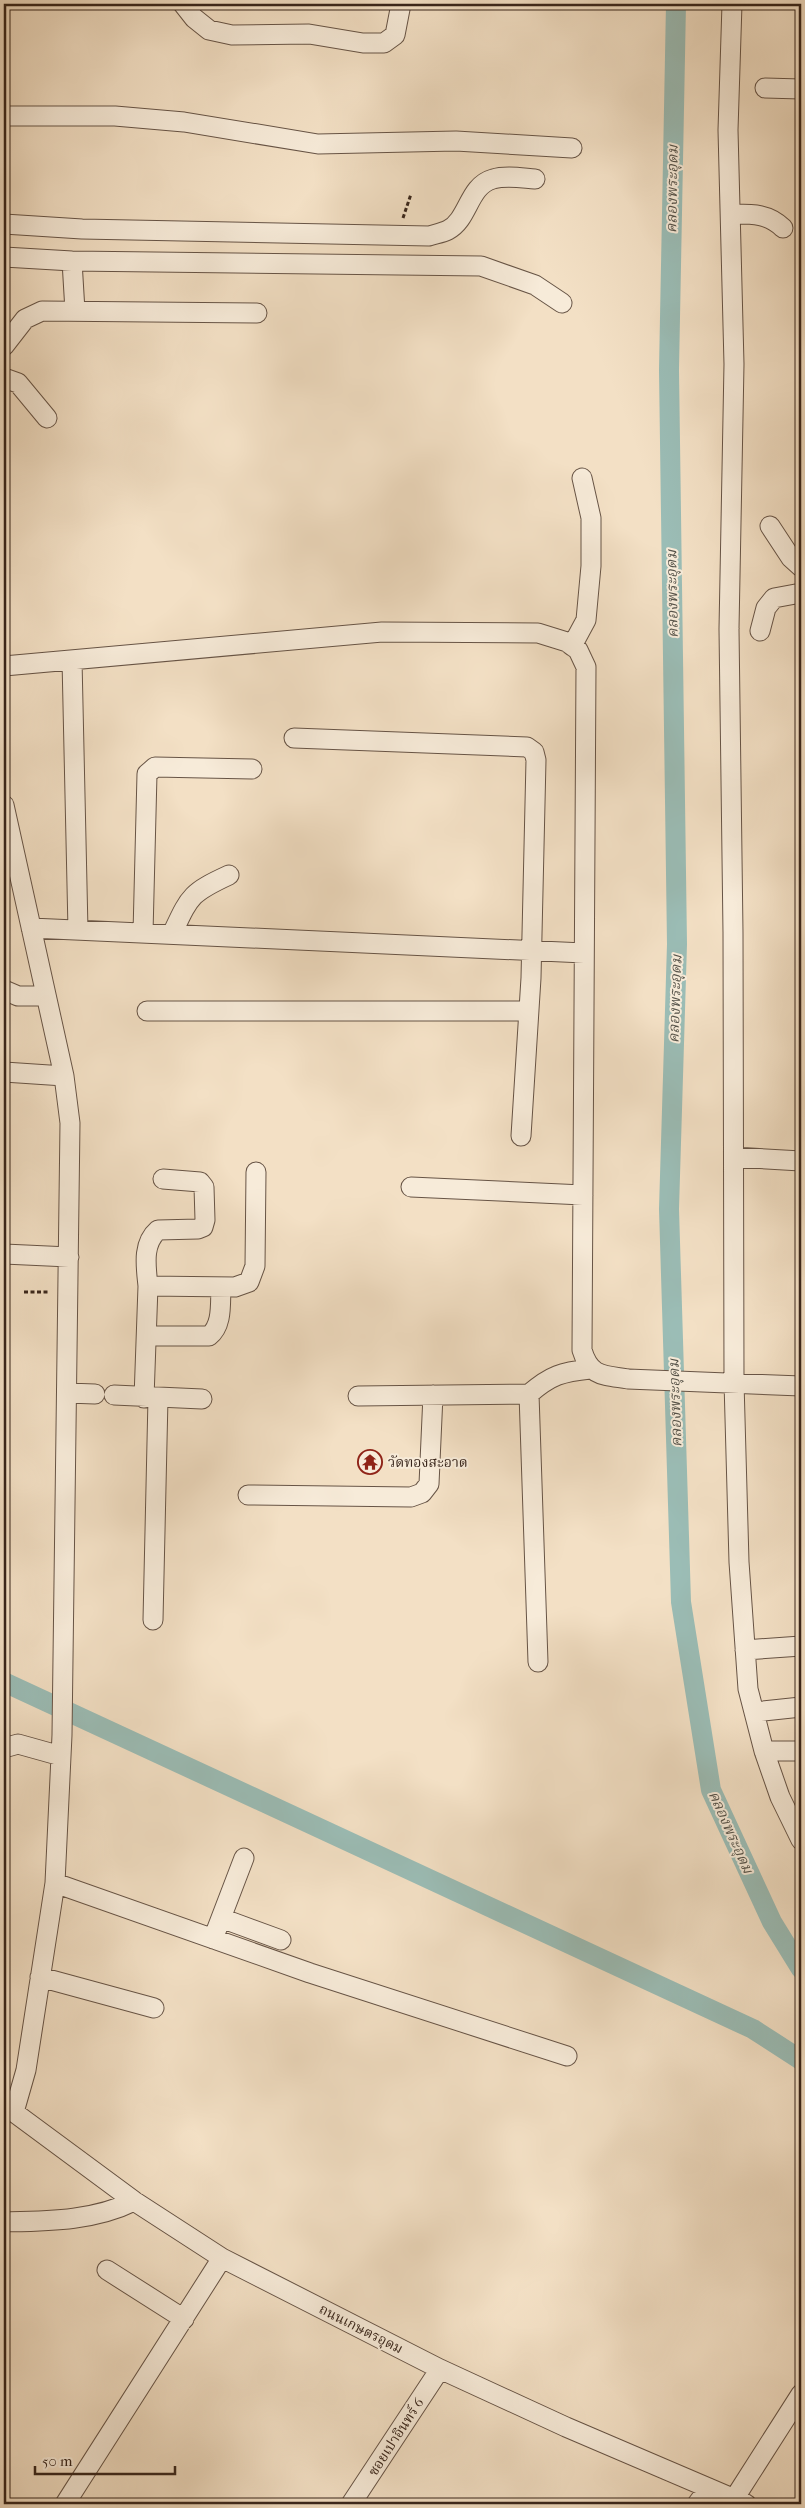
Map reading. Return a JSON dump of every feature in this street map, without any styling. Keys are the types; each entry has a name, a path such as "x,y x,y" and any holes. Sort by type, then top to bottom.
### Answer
{"street":[{"path":"183,4 194,18 209,30 232,35 309,34 363,44 384,43 395,35 401,4"},
{"path":"732,4 728,130 734,364 729,628 734,1382 739,1562 748,1689 764,1751 780,1797 801,1840"},
{"path":"765,88 801,88"},
{"path":"4,116 115,116 184,122 318,144 456,141 572,148"},
{"path":"4,224 82,229 429,236 448,230 459,221 480,185 493,178 535,179"},
{"path":"731,214 757,214 774,220 783,228"},
{"path":"4,257 72,262 481,266 536,285 562,304"},
{"path":"72,262 75,311"},
{"path":"4,346 25,320 42,312 257,312"},
{"path":"4,378 18,383 47,418"},
{"path":"572,646 586,620 591,566 590,518 582,478"},
{"path":"770,526 790,558 801,567"},
{"path":"760,631 766,608 774,598 801,593"},
{"path":"4,666 382,632 538,633 554,636 572,646 583,658 586,667 582,1350 590,1369 600,1375 801,1386"},
{"path":"72,660 78,930"},
{"path":"294,738 527,747 534,752 536,760 531,950 521,1136"},
{"path":"143,933 147,774 154,767 252,769"},
{"path":"4,806 64,1076 70,1123 64,1672 55,1883 26,2070 9,2108"},
{"path":"172,934 188,900 202,888 229,875"},
{"path":"31,928 584,952"},
{"path":"4,990 18,996 46,996"},
{"path":"146,1011 528,1011"},
{"path":"4,1072 64,1076"},
{"path":"734,1157 801,1160"},
{"path":"148,1286 235,1287 249,1282 255,1266 256,1172"},
{"path":"153,1620 151,1398 146,1253 151,1237 158,1230 198,1229 203,1227 205,1220 204,1187 200,1182 162,1179"},
{"path":"411,1187 582,1195"},
{"path":"4,1254 69,1257"},
{"path":"148,1336 209,1336 216,1330 218,1323 221,1287"},
{"path":"358,1396 529,1394 551,1376 564,1372 590,1369"},
{"path":"67,1393 95,1394"},
{"path":"529,1394 538,1662"},
{"path":"114,1395 202,1399"},
{"path":"248,1495 411,1497 422,1493 428,1484 433,1395"},
{"path":"745,1650 801,1646"},
{"path":"754,1712 801,1707"},
{"path":"4,1748 18,1744 61,1756"},
{"path":"764,1751 801,1752"},
{"path":"213,1939 244,1858"},
{"path":"55,1883 310,1973 567,2056"},
{"path":"221,1918 281,1940"},
{"path":"40,1977 154,2008"},
{"name":"ถนนเกษตรอุดม","path":"9,2108 134,2201 222,2258 440,2369 566,2427 740,2502"},
{"path":"4,2222 91,2217 115,2210 134,2201"},
{"path":"65,2504 222,2258"},
{"path":"107,2270 184,2319"},
{"name":"ซอยเปาอินทร์ 6","path":"351,2504 440,2369"},
{"path":"740,2502 801,2394"},
{"path":"697,2504 709,2488"}],"path":[{"path":"396,235 411,194"},
{"path":"24,1292 68,1292"}],"waterway":[{"name":"คลองพระอุดม","path":"676,4 669,370 677,944 669,1209 681,1602 711,1790 772,1922 801,1969"},
{"path":"4,1682 753,2029 801,2060"}],"place":[{"name":"วัดทองสะอาด","path":"370,1462"}]}
